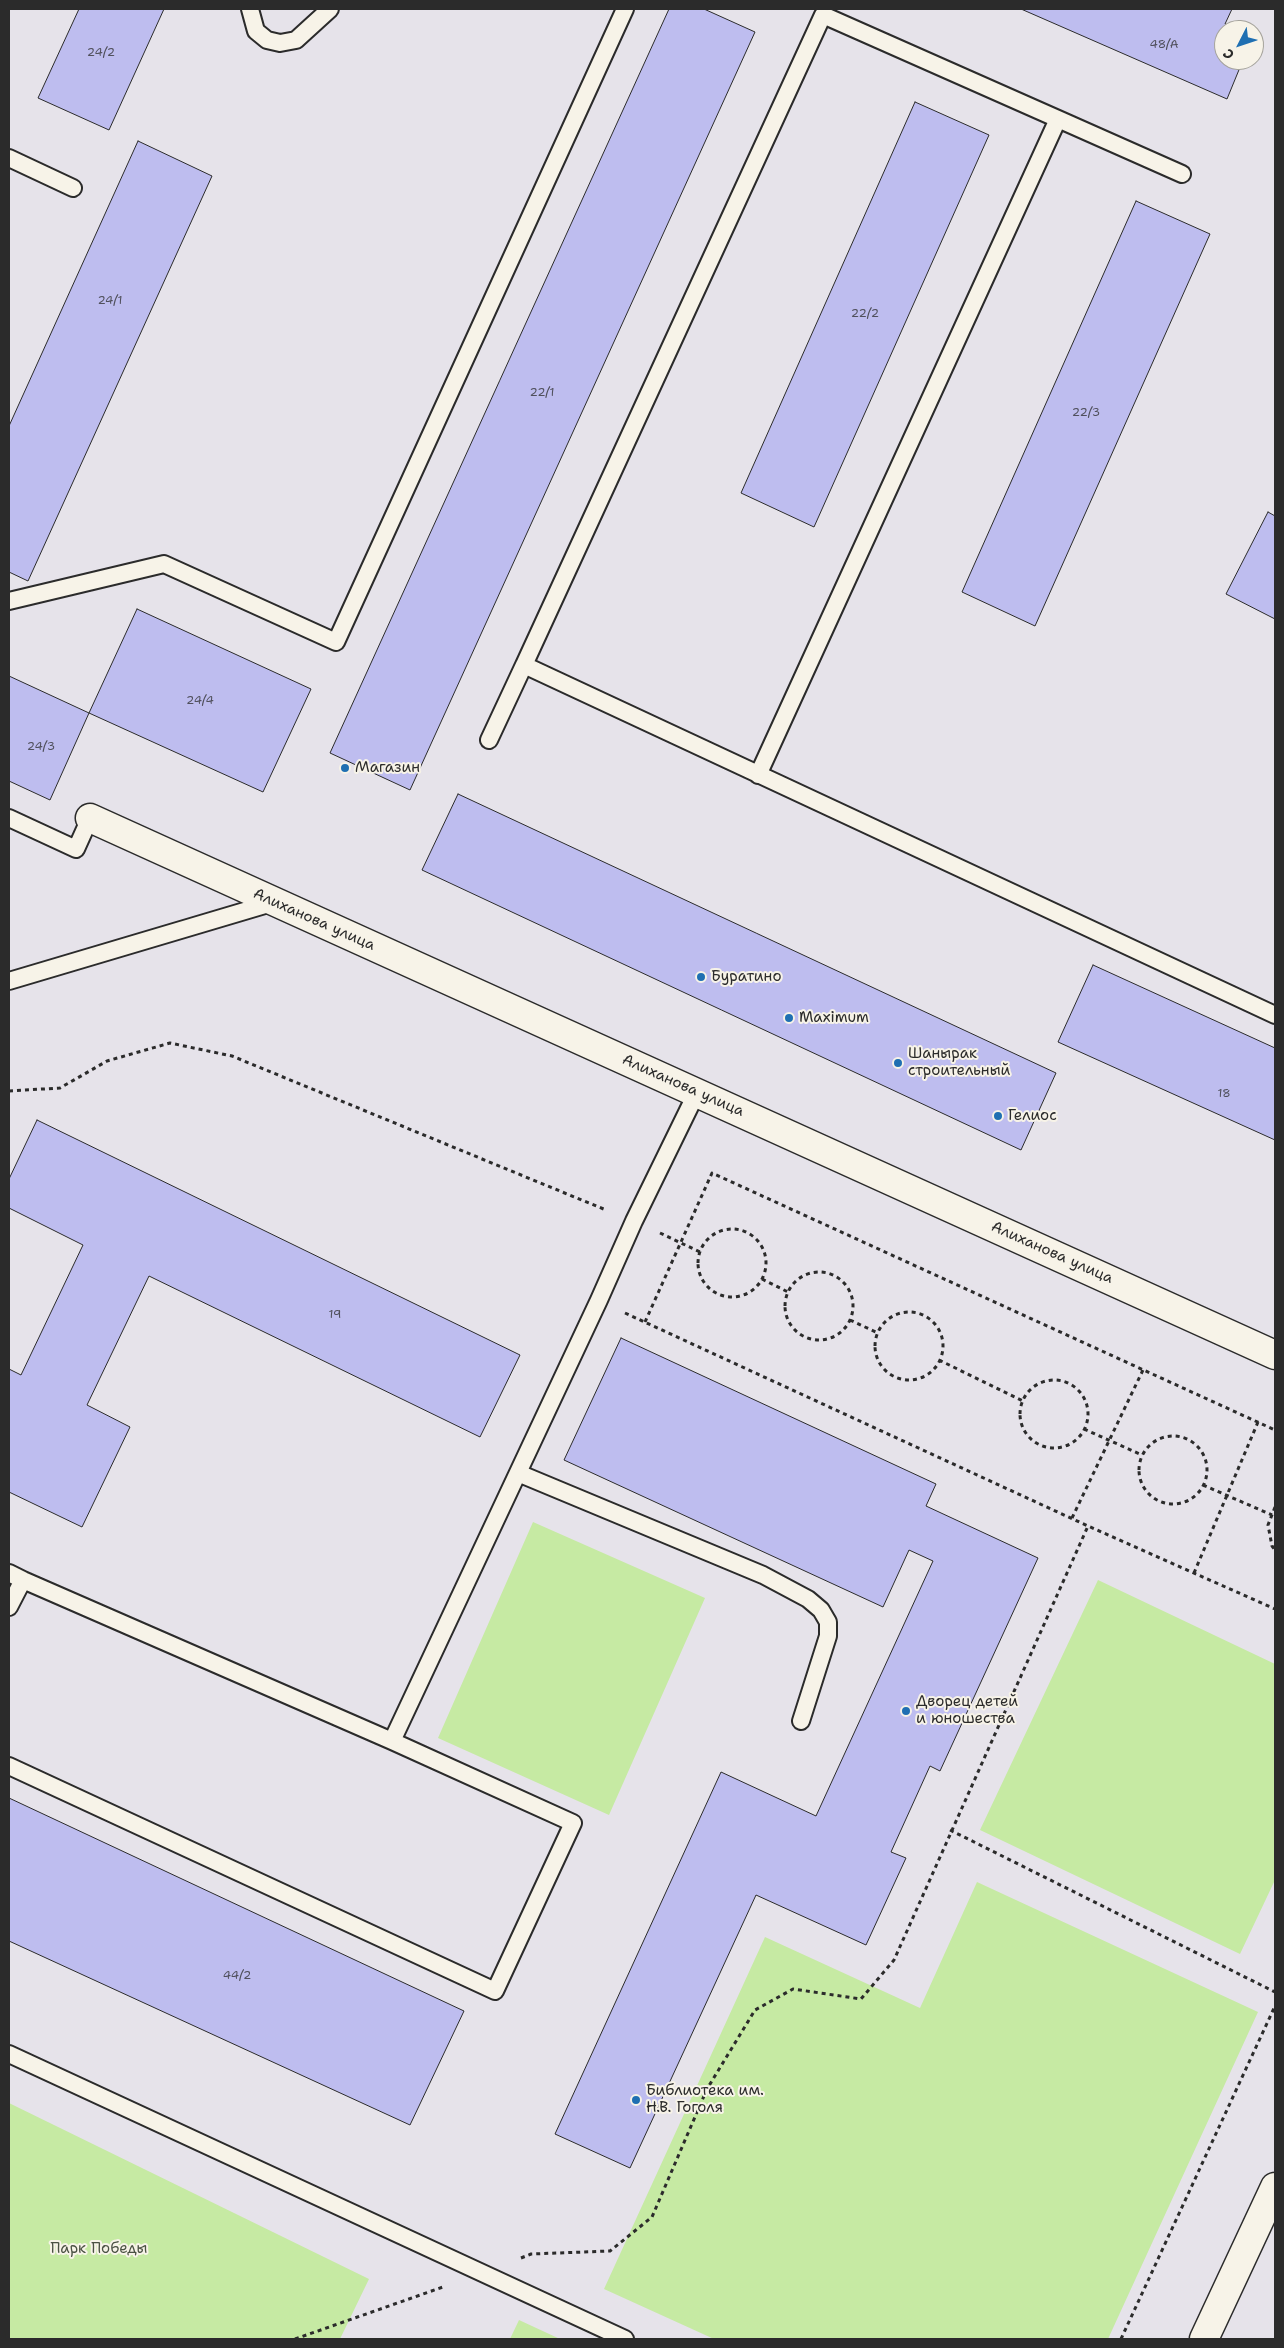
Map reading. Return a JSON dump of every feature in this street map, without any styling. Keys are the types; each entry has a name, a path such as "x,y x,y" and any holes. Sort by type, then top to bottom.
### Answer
{"street":[{"name":"Алиханова улица","path":"90,818 1275,1355"},
{"path":"1204,2339 1275,2187"}],"lane":[{"path":"250,9 256,31 267,40 280,42 296,40 330,9"},
{"path":"9,601 164,564 336,642 625,9"},
{"path":"489,740 816,12 1182,174"},
{"path":"758,775 1058,119"},
{"path":"9,158 73,188"},
{"path":"524,665 1275,1016"},
{"path":"9,818 76,849 90,818"},
{"path":"9,981 275,902"},
{"path":"392,1741 599,1300 634,1221 697,1092"},
{"path":"518,1473 763,1575 808,1599 821,1610 828,1622 828,1636 800,1721"},
{"path":"9,1607 16,1576 392,1741 573,1823 495,1991 9,1766"},
{"path":"9,2054 625,2339"}],"path":[{"path":"9,1091 60,1088 107,1061 170,1043 232,1056 634,1221 700,1252"},
{"path":"645,1322 712,1173 1275,1430"},
{"path":"733,1229 750,1234 762,1247 766,1264 762,1279 749,1292 732,1297 715,1293 702,1281 697,1263 700,1252 702,1246 716,1233 733,1229"},
{"path":"821,1271 838,1277 850,1290 854,1307 850,1320 836,1336 820,1340 803,1336 789,1324 785,1306 788,1292 802,1276 821,1271"},
{"path":"762,1279 788,1292"},
{"path":"599,1300 1088,1526 1275,1609"},
{"path":"910,1312 928,1318 939,1330 943,1347 940,1360 926,1376 909,1381 893,1376 879,1364 874,1346 879,1328 892,1316 910,1312"},
{"path":"850,1320 878,1332"},
{"path":"940,1360 1023,1401"},
{"path":"1072,1518 1143,1370"},
{"path":"1055,1380 1073,1386 1084,1399 1088,1416 1084,1429 1071,1444 1054,1449 1038,1445 1024,1432 1019,1414 1023,1401 1037,1384 1055,1380"},
{"path":"1194,1573 1258,1422"},
{"path":"1084,1429 1142,1455"},
{"path":"1172,1436 1190,1440 1202,1452 1207,1469 1203,1485 1192,1499 1176,1504 1158,1502 1144,1490 1138,1472 1142,1455 1154,1441 1172,1436"},
{"path":"1203,1485 1272,1515"},
{"path":"1275,1507 1268,1526 1272,1546 1275,1550"},
{"path":"295,2339 532,2254 610,2251 652,2217 707,2089 755,2010 793,1988 861,1999 894,1960 950,1830 1088,1526"},
{"path":"950,1830 1275,1992"},
{"path":"1121,2339 1275,2006"}],"green space":[{"path":"533,1522 705,1598 609,1815 438,1738"},
{"path":"1098,1580 1275,1664 1275,1880 1240,1954 980,1830"},
{"path":"977,1882 1258,2012 1108,2339 714,2339 604,2289 765,1937 920,2008"},
{"name":"Парк Победы","path":"9,2103 369,2279 340,2339 9,2339"},
{"path":"519,2320 560,2339 510,2339"}],"building":[{"path":"79,9 164,9 109,130 38,98"},
{"path":"669,9 704,9 755,32 410,790 330,753"},
{"path":"1021,9 1232,9 1227,20 1214,20 1214,70 1239,70 1227,99"},
{"path":"915,102 989,135 814,527 741,493"},
{"path":"138,141 212,176 28,581 9,572 9,426"},
{"path":"1136,201 1210,234 1035,626 962,592"},
{"path":"1268,512 1275,516 1275,619 1226,594"},
{"path":"137,609 311,689 263,792 89,713"},
{"path":"9,676 89,713 50,800 9,781"},
{"path":"458,794 1056,1073 1021,1150 422,870"},
{"path":"1093,965 1275,1048 1275,1140 1058,1042"},
{"path":"37,1120 520,1355 480,1437 149,1276 87,1405 130,1427 82,1527 9,1492 9,1369 21,1375 83,1245 9,1208 9,1179"},
{"path":"621,1338 936,1484 926,1506 1038,1558 940,1771 930,1766 891,1852 906,1858 866,1945 756,1895 630,2168 555,2134 721,1772 816,1816 933,1561 909,1550 883,1607 564,1460"},
{"path":"9,1798 464,2011 410,2125 9,1941"}],"place":[{"name":"Магазин","path":"345,768"},
{"name":"Буратино","path":"701,977"},
{"name":"Maximum","path":"789,1018"},
{"name":"Шанырак строительный","path":"898,1063"},
{"name":"Гелиос","path":"998,1116"},
{"name":"Дворец детей и юношества","path":"906,1711"},
{"name":"Библиотека им. Н.В. Гоголя","path":"636,2100"}]}
